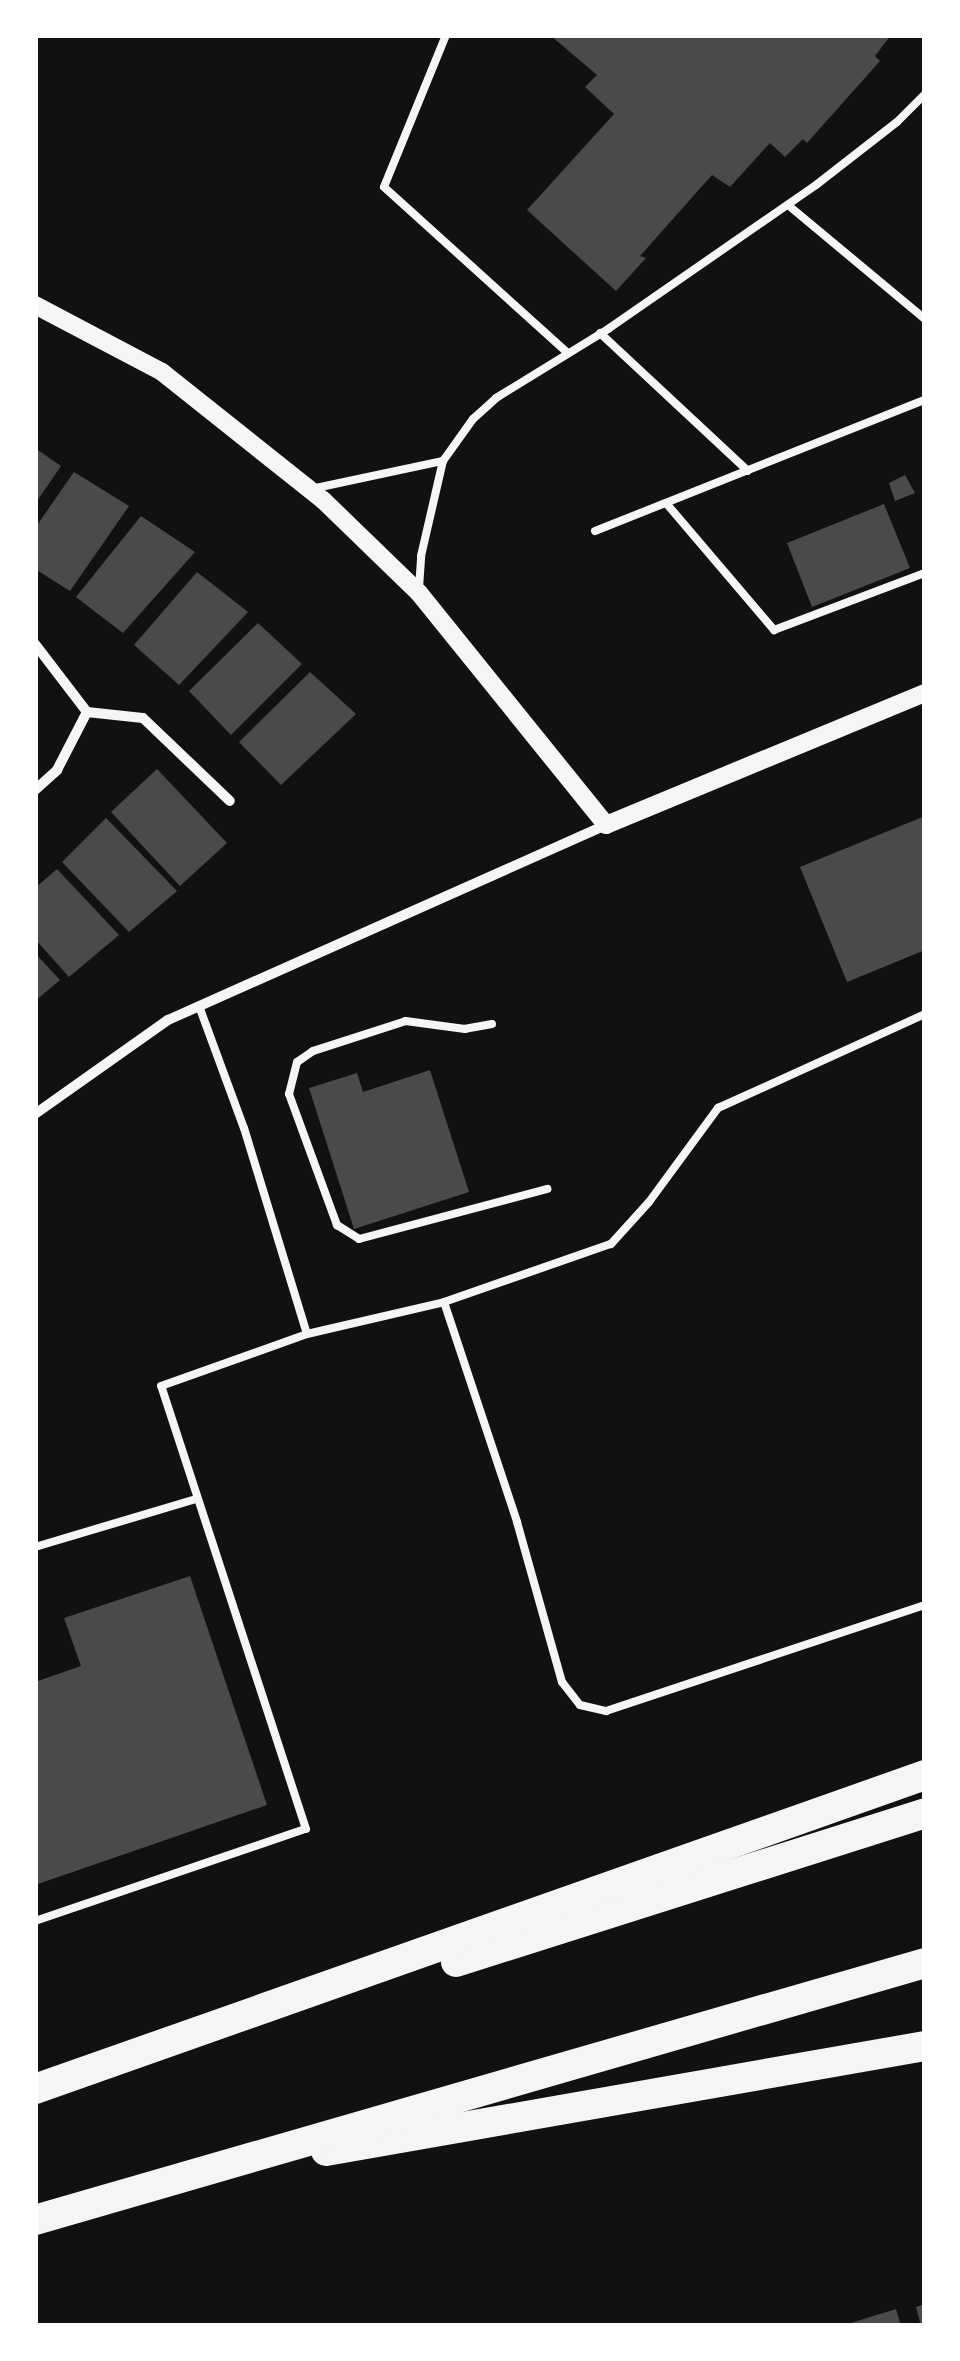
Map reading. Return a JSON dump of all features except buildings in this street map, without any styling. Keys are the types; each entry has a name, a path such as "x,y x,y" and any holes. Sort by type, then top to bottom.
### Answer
{"highway":[{"path":"35,2092 925,1775"},
{"path":"35,2092 925,1812"},
{"path":"35,2220 160,2180 925,1963"},
{"path":"160,2180 925,2046"}],"street":[{"path":"35,305 162,372 310,489 419,593 606,825"},
{"path":"35,644 87,712 142,718 230,800"},
{"path":"35,1114 168,1020 606,825 925,693"},
{"path":"35,790 57,770 87,712"}],"lane":[{"path":"446,35 384,187 568,353"},
{"path":"419,593 421,556 444,461 473,419 496,398 788,206 873,142 925,94"},
{"path":"788,206 925,319"},
{"path":"600,333 748,471"},
{"path":"595,531 925,400"},
{"path":"310,489 444,461"},
{"path":"666,502 774,630 925,573"},
{"path":"199,1006 244,1128 307,1334"},
{"path":"35,1920 306,1830 162,1386 307,1334 444,1302 611,1244 649,1202 718,1108 925,1014"},
{"path":"492,1024 466,1029 406,1021 313,1051 297,1062 289,1094 337,1225 359,1240 547,1188"},
{"path":"444,1302 518,1522 562,1682 580,1705 606,1711 925,1605"},
{"path":"35,1547 196,1499"}]}
